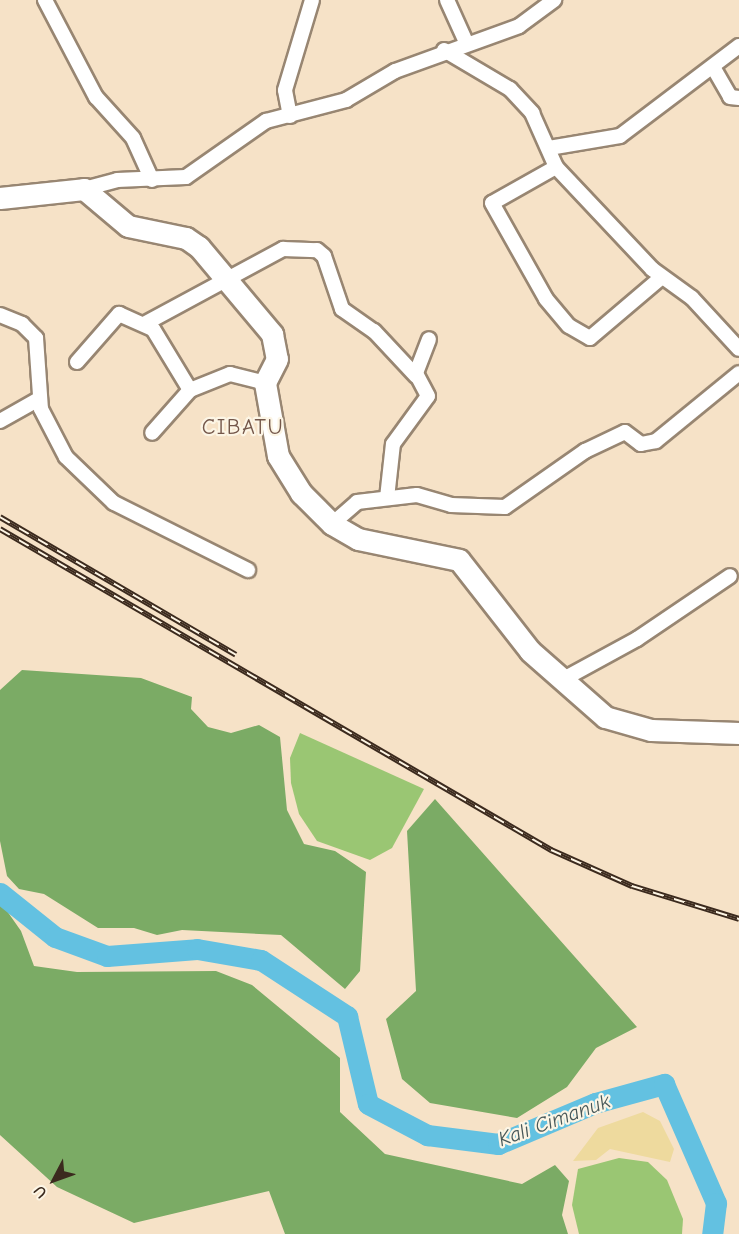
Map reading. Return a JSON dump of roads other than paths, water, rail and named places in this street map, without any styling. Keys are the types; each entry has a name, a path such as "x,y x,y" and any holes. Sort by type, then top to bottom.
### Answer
{"main road":[{"path":"0,198 84,189 128,226 193,243 276,341 276,365 265,383 283,467 332,524 358,539 459,560 560,681 588,706 622,724 739,734"}],"street":[{"path":"45,0 96,96 133,138 152,180"},
{"path":"290,116 285,90 312,0"},
{"path":"447,0 465,42"},
{"path":"84,189 100,182 186,177 266,121 346,100 444,50 519,26 554,0"},
{"path":"549,148 620,136 739,46"},
{"path":"444,50 510,89 532,113 556,166 662,277 692,298 739,349"},
{"path":"712,68 730,97 739,98"},
{"path":"556,166 492,203 529,271 569,326 590,338 662,277"},
{"path":"146,323 223,279 283,249 321,252 342,309 374,331 416,376 428,396 393,444 387,498"},
{"path":"77,362 120,314 146,323 174,356 190,390"},
{"path":"0,315 22,324 36,338 39,399 57,445 114,503 248,570"},
{"path":"416,376 429,339"},
{"path":"332,524 357,502 387,498 424,496 451,505 505,507 585,451 625,432 641,444 656,441 739,373"},
{"path":"152,433 190,390 230,374 265,383"},
{"path":"0,421 39,399"},
{"path":"560,681 637,639 730,576"}],"waterway":[{"name":"Kali Cimanuk","path":"0,893 55,937 107,956 197,949 261,960 347,1016 368,1104 427,1135 498,1144 595,1103 664,1084 716,1203 712,1234"}],"railway":[{"path":"0,517 236,655"},
{"path":"0,529 551,850 632,886 739,919"}],"district":[{"name":"CIBATU","path":"243,428"}]}
